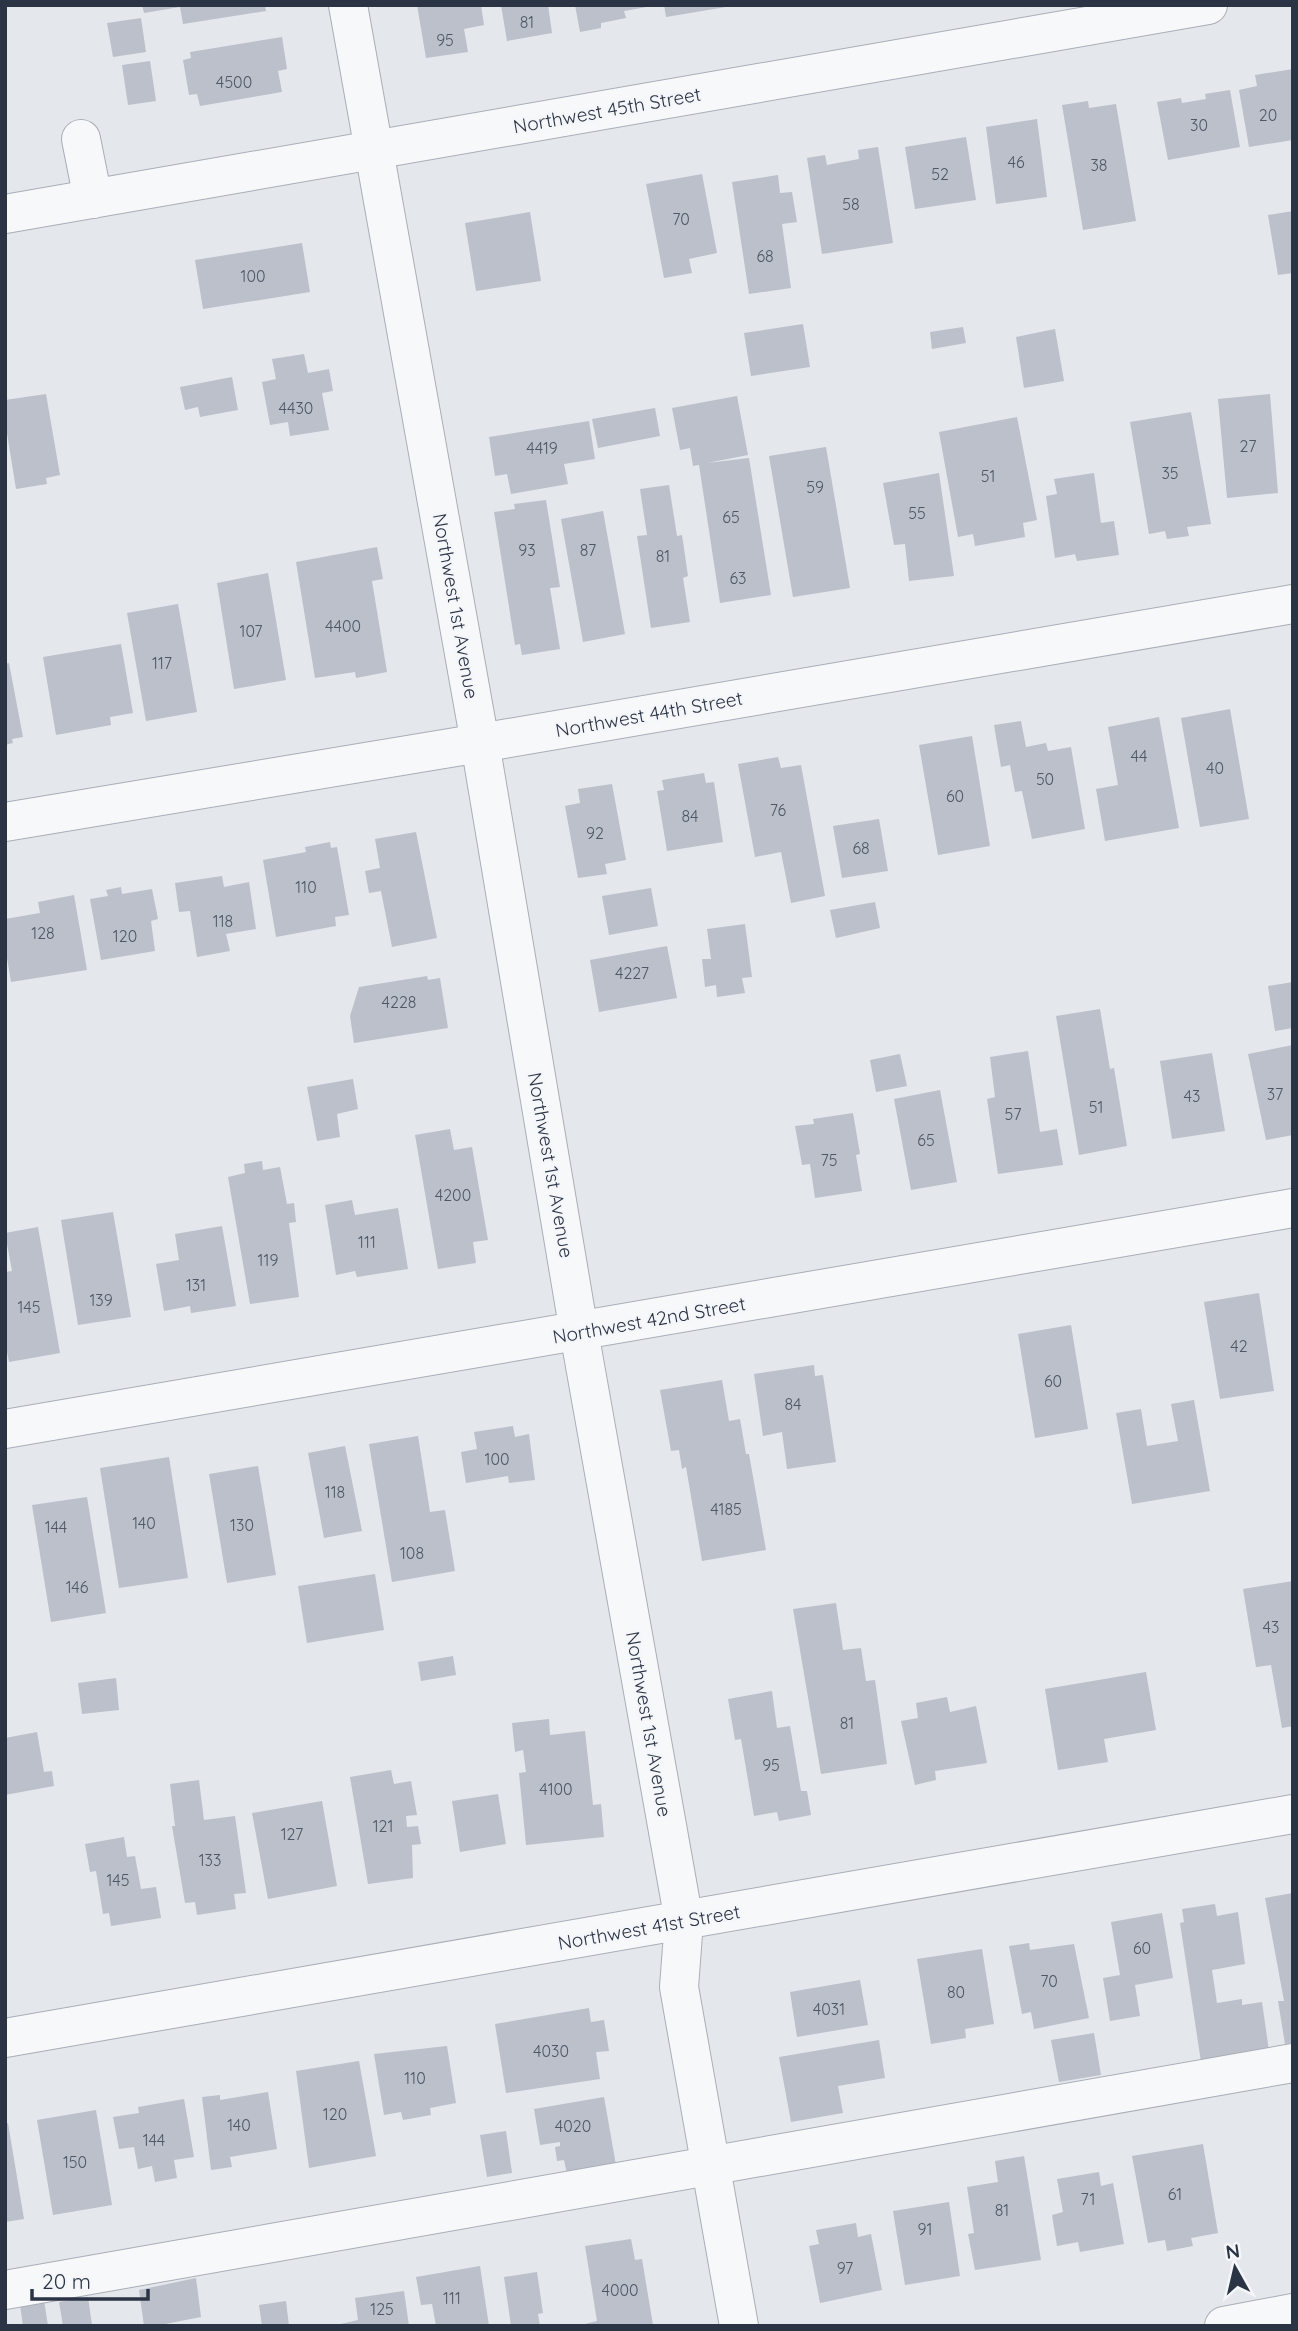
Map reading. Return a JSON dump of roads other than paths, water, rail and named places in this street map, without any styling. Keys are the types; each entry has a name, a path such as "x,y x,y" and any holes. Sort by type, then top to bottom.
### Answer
{"street":[{"name":"Northwest 1st Avenue","path":"348,5 480,743 579,1332 684,1921 680,1987 739,2326"},
{"name":"Northwest 45th Street","path":"5,214 1208,5"},
{"path":"81,139 93,199"},
{"name":"Northwest 44th Street","path":"5,822 1293,604"},
{"name":"Northwest 42nd Street","path":"5,1429 1293,1208"},
{"name":"Northwest 41st Street","path":"5,2038 1293,1814"},
{"path":"5,2290 1293,2063"},
{"path":"1224,2326 1293,2313"}]}
